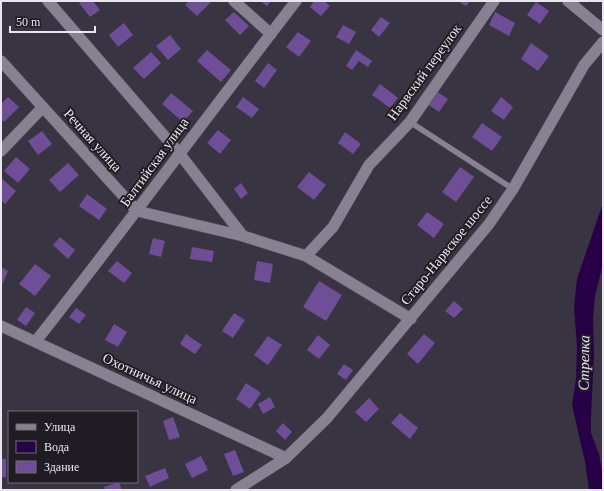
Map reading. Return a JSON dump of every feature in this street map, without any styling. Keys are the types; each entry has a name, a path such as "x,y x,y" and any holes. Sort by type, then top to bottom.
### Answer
{"street":[{"path":"48,1 179,153 243,236"},
{"path":"234,1 271,34"},
{"name":"Балтийская улица","path":"36,341 137,211 179,153 296,1"},
{"name":"Нарвский переулок","path":"306,256 333,227 369,165 410,122 494,1"},
{"path":"568,1 603,30"},
{"name":"Старо-Нарвское шоссе","path":"236,490 286,458 328,418 489,224 513,188 584,65 603,42"},
{"name":"Речная улица","path":"1,61 137,211"},
{"path":"1,151 43,107"},
{"path":"137,211 243,236 306,256 410,320"},
{"name":"Охотничья улица","path":"1,326 286,458"}],"lane":[{"path":"410,122 513,188"}],"water":[{"name":"Стрелка","path":"603,203 603,264 595,296 593,318 594,355 591,433 599,454 603,476 602,490 589,490 585,462 572,405 576,379 577,346 574,308 577,279"}],"building":[{"path":"82,1 93,1 100,10 90,17 79,3"},
{"path":"189,1 212,1 197,16 185,5"},
{"path":"260,1 271,1 267,6"},
{"path":"314,1 324,1 330,6 321,16 310,7"},
{"path":"458,1 470,1 466,6"},
{"path":"536,2 549,11 540,24 527,15"},
{"path":"234,12 249,26 240,35 225,20"},
{"path":"495,12 515,23 509,36 489,25"},
{"path":"381,17 390,23 379,37 371,30"},
{"path":"124,23 133,35 118,47 109,35"},
{"path":"343,25 356,32 349,44 336,37"},
{"path":"298,32 311,41 299,57 286,47"},
{"path":"170,35 181,49 168,60 156,46"},
{"path":"531,43 549,56 538,71 521,59"},
{"path":"207,50 231,70 221,82 197,61"},
{"path":"356,50 372,61 368,67 359,61 352,70 346,66"},
{"path":"151,52 161,63 144,79 133,68"},
{"path":"268,63 277,70 264,88 255,81"},
{"path":"380,84 398,98 390,108 372,95"},
{"path":"436,91 448,99 439,112 427,104"},
{"path":"171,93 193,111 183,122 162,104"},
{"path":"8,97 19,107 4,122 1,119 1,104"},
{"path":"243,97 259,109 252,118 236,107"},
{"path":"501,97 513,107 504,120 491,111"},
{"path":"482,123 502,137 492,151 472,137"},
{"path":"218,130 231,140 220,154 207,143"},
{"path":"42,131 52,144 38,155 28,141"},
{"path":"345,132 361,144 353,154 338,143"},
{"path":"16,157 30,169 18,183 4,171"},
{"path":"68,163 79,175 60,192 49,180"},
{"path":"460,167 474,177 456,202 442,192"},
{"path":"309,172 326,185 314,200 297,187"},
{"path":"1,178 16,191 5,204 1,200"},
{"path":"241,183 248,193 241,199 234,189"},
{"path":"87,194 107,209 99,220 79,206"},
{"path":"427,212 444,224 434,238 417,225"},
{"path":"60,237 75,250 68,259 53,245"},
{"path":"153,238 165,241 161,257 149,254"},
{"path":"192,247 214,251 212,262 190,259"},
{"path":"117,261 132,273 124,283 108,271"},
{"path":"257,261 273,264 270,283 254,280"},
{"path":"35,264 51,276 35,296 19,284"},
{"path":"1,267 8,271 1,287"},
{"path":"319,281 342,295 326,321 303,307"},
{"path":"454,301 463,309 454,318 445,311"},
{"path":"26,307 35,313 26,326 17,320"},
{"path":"76,308 86,315 79,324 69,317"},
{"path":"234,313 245,320 233,338 222,331"},
{"path":"114,324 127,332 118,347 105,340"},
{"path":"186,334 202,345 195,354 180,344"},
{"path":"424,334 435,343 418,364 407,354"},
{"path":"318,335 330,345 319,359 307,350"},
{"path":"268,336 282,345 268,365 254,355"},
{"path":"344,364 353,370 346,380 337,374"},
{"path":"246,383 261,393 250,409 236,399"},
{"path":"270,397 275,407 263,414 258,404"},
{"path":"369,398 379,409 366,422 355,412"},
{"path":"400,413 418,428 410,439 391,423"},
{"path":"173,417 180,437 169,440 163,421"},
{"path":"283,423 292,432 285,440 276,431"},
{"path":"235,450 244,472 233,476 224,454"},
{"path":"201,456 208,470 192,478 185,464"},
{"path":"1,459 6,459 6,477 1,478"},
{"path":"165,468 169,478 150,487 145,476"},
{"path":"119,483 122,490 105,490 104,487"}]}
